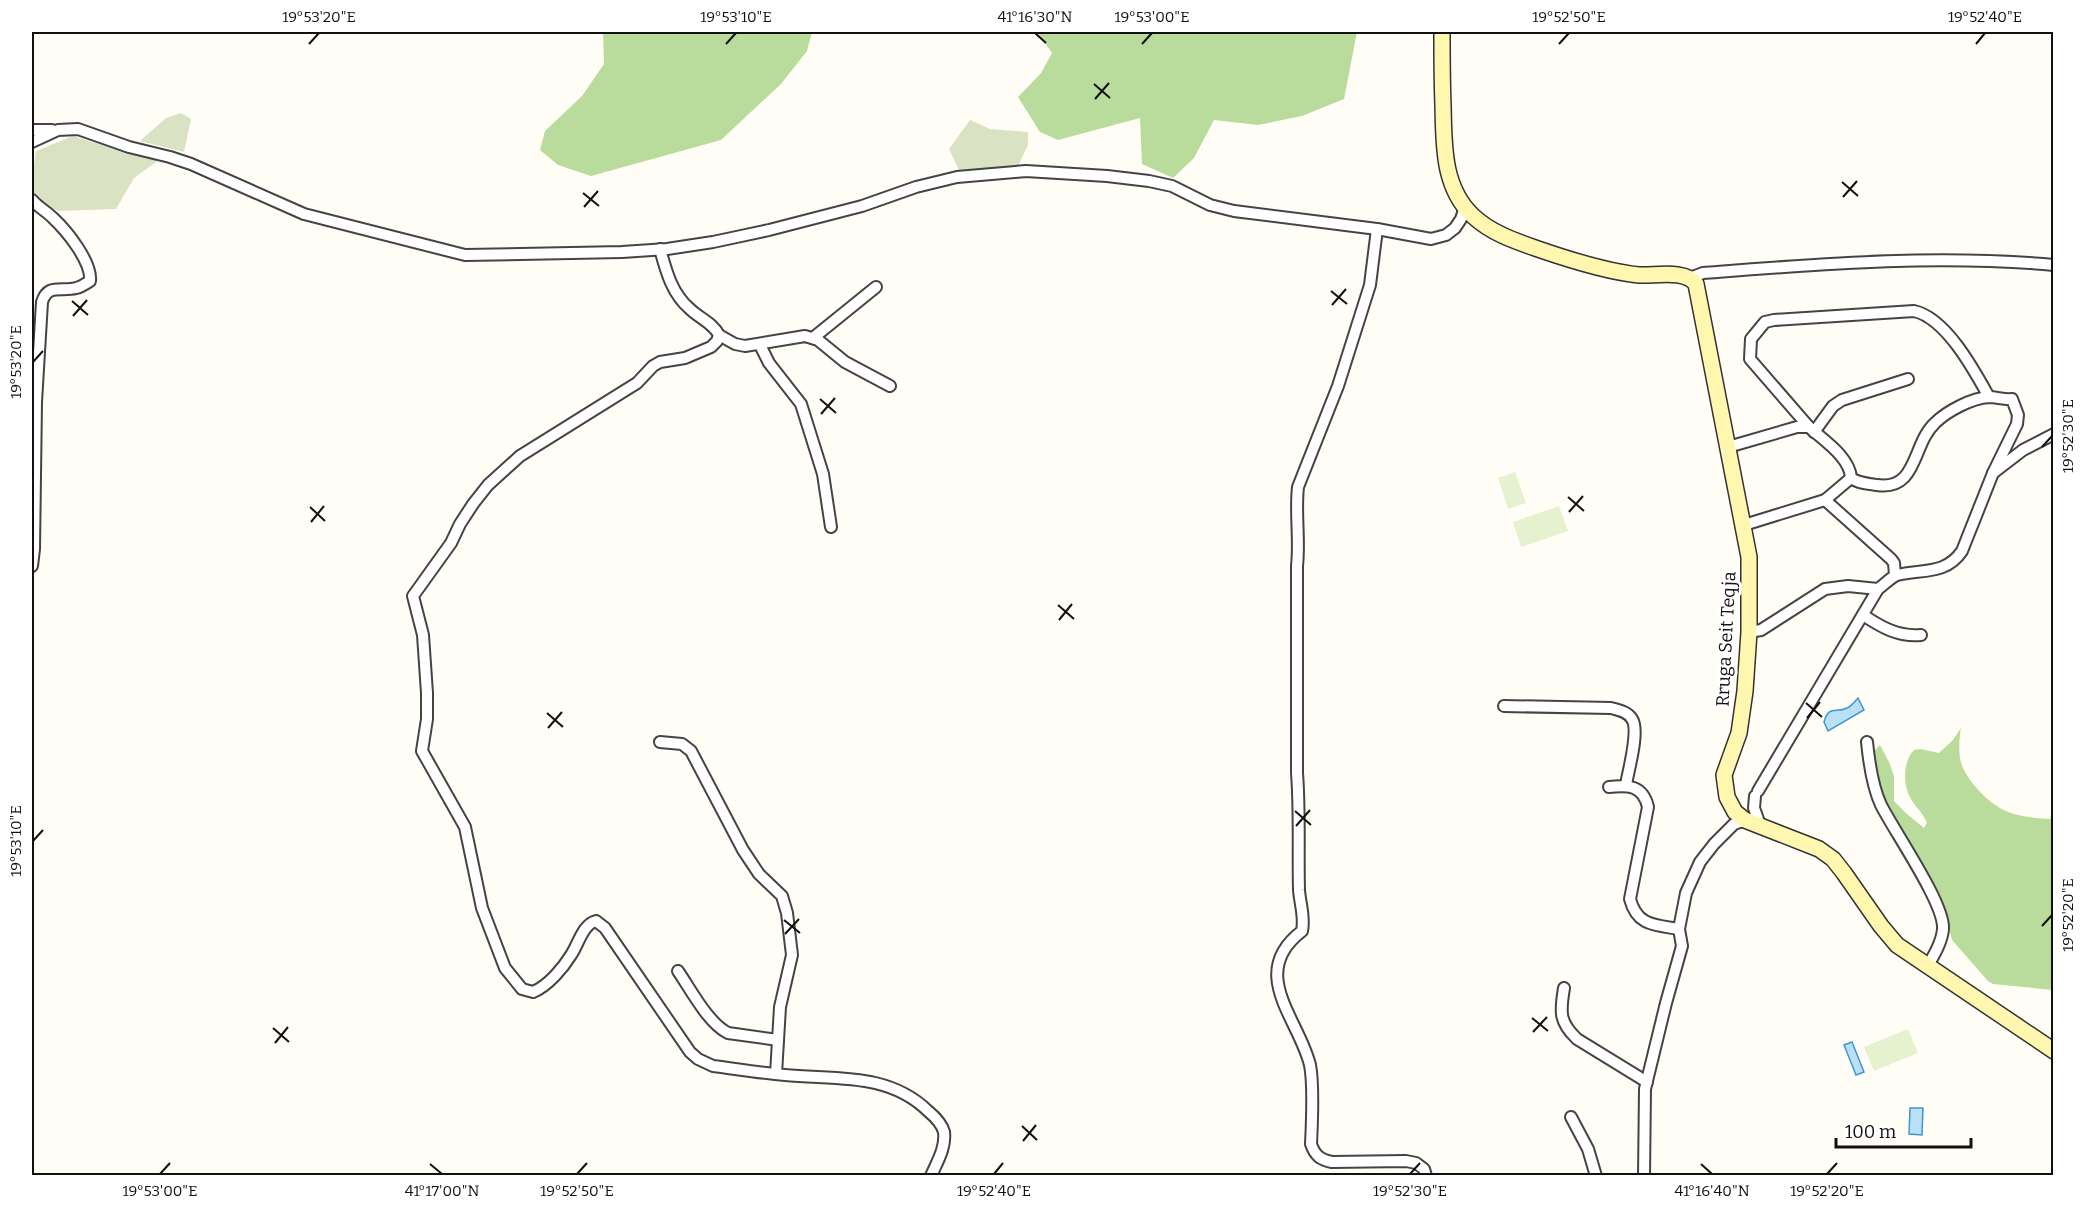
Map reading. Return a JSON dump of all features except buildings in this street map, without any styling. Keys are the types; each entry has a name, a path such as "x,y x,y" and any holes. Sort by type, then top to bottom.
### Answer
{"main road":[{"path":"1442,32 1444,150 1454,188 1465,207 1485,226 1503,236 1572,261 1638,275 1690,278"},
{"name":"Rruga Seit Teqja","path":"1690,278 1697,288 1749,557 1749,632 1745,691 1739,733 1724,775 1727,796 1735,812 1752,823"},
{"path":"1752,823 1819,849 1833,859 1897,945 2054,1051"}],"street":[{"path":"32,130 78,129 129,147 180,160 304,214 465,255 622,252 713,242 862,206 916,187 957,177 1026,171 1149,181 1172,186 1210,205 1234,211 1377,229 1419,238 1440,238 1455,228 1465,207"},
{"path":"32,142 58,130"},
{"path":"32,200 63,229 91,274 90,281 75,289 48,291 44,294 42,302 36,402 32,566"},
{"path":"1377,229 1370,285 1338,386 1298,487 1296,505 1300,543 1297,566 1297,773 1300,904 1304,922 1302,931 1284,950 1278,966 1278,980 1280,995 1288,1018 1310,1067 1311,1144 1314,1152 1322,1160 1332,1162 1416,1163 1424,1169 1426,1176"},
{"path":"660,249 665,268 679,297 689,309 735,344 760,345 805,336 813,338 845,362 890,386"},
{"path":"1690,278 1703,273 1864,261 1957,260 2054,265"},
{"path":"813,338 876,287"},
{"path":"1744,525 1825,500 1851,477 1851,470 1843,459 1812,429 1750,359 1750,339 1764,322 1914,311 1923,313 1962,351 1989,397"},
{"path":"719,334 717,341 711,346 685,358 660,362 653,366 637,383 520,456 488,485 474,504 460,524 451,543 413,596 423,635 427,693 427,719 422,751 465,827 482,908 505,968 522,989 533,992 546,984 570,957 588,926 596,921 605,928 690,1052 698,1059 713,1066 881,1083 903,1092 923,1106 944,1130 942,1149 931,1176"},
{"path":"760,345 769,363 801,404 823,474 831,527"},
{"path":"1812,429 1833,406 1842,400 1908,379"},
{"path":"1644,1176 1644,1114 1647,1082 1682,946 1679,929 1686,893 1700,862 1734,824 1752,823 1756,794 1878,589 1895,576 1909,572 1942,569 1957,559 1969,536 1993,473 2014,433 2018,415 2012,399 1989,397 1965,405 1936,421 1924,437 1906,477 1898,484 1881,486 1856,481 1851,477"},
{"path":"1736,445 1797,427 1812,429"},
{"path":"1993,473 2023,450 2054,434"},
{"path":"1825,500 1891,558 1894,563 1895,576"},
{"path":"1749,632 1761,630 1825,589 1848,586 1878,589"},
{"path":"1863,615 1886,630 1912,636 1921,635"},
{"path":"1504,706 1611,708 1625,712 1633,719 1636,729 1626,785"},
{"path":"660,742 682,744 691,751 743,849 759,874 782,896 787,912 792,955 780,1007 776,1074"},
{"path":"1867,742 1869,764 1880,803 1934,898 1943,927 1938,948 1928,967"},
{"path":"1609,787 1626,785 1637,789 1646,798 1648,807 1630,899 1634,911 1642,920 1655,926 1679,929"},
{"path":"678,971 710,1018 721,1030 728,1034 778,1040"},
{"path":"1564,988 1560,1010 1570,1033 1577,1040 1647,1082"},
{"path":"1571,1117 1585,1142 1596,1176"}],"green space":[{"path":"603,32 812,32 807,51 781,84 721,140 591,176 558,165 540,150 545,131 582,96 604,64"},
{"path":"1037,32 1357,32 1344,99 1302,116 1258,125 1214,120 1194,158 1173,178 1142,164 1140,118 1058,140 1040,132 1018,97 1041,73 1052,53"},
{"path":"181,113 191,119 184,152 140,141 166,118"},
{"path":"970,120 990,129 1028,132 1028,145 1017,168 960,172 949,149"},
{"path":"73,136 128,153 160,159 134,178 116,209 58,211 44,205 32,191 36,151"},
{"path":"1515,472 1526,503 1508,509 1498,478"},
{"path":"1559,506 1568,531 1521,547 1513,522"},
{"path":"1961,728 1959,747 1962,766 1970,780 1987,799 2008,812 2023,816 2050,819 2053,812 2053,990 1993,984 1988,981 1952,940 1946,915 1883,801 1873,752 1880,745 1894,776 1894,801 1924,828 1927,823 1906,788 1905,770 1908,759 1914,750 1939,753 1953,740"},
{"path":"1908,1029 1918,1053 1874,1071 1864,1047"}],"water":[{"path":"1858,698 1864,710 1828,731 1824,722 1828,713 1849,707"},
{"path":"1852,1042 1864,1072 1856,1075 1844,1045"},
{"path":"1910,1108 1923,1108 1922,1135 1909,1134"}]}
